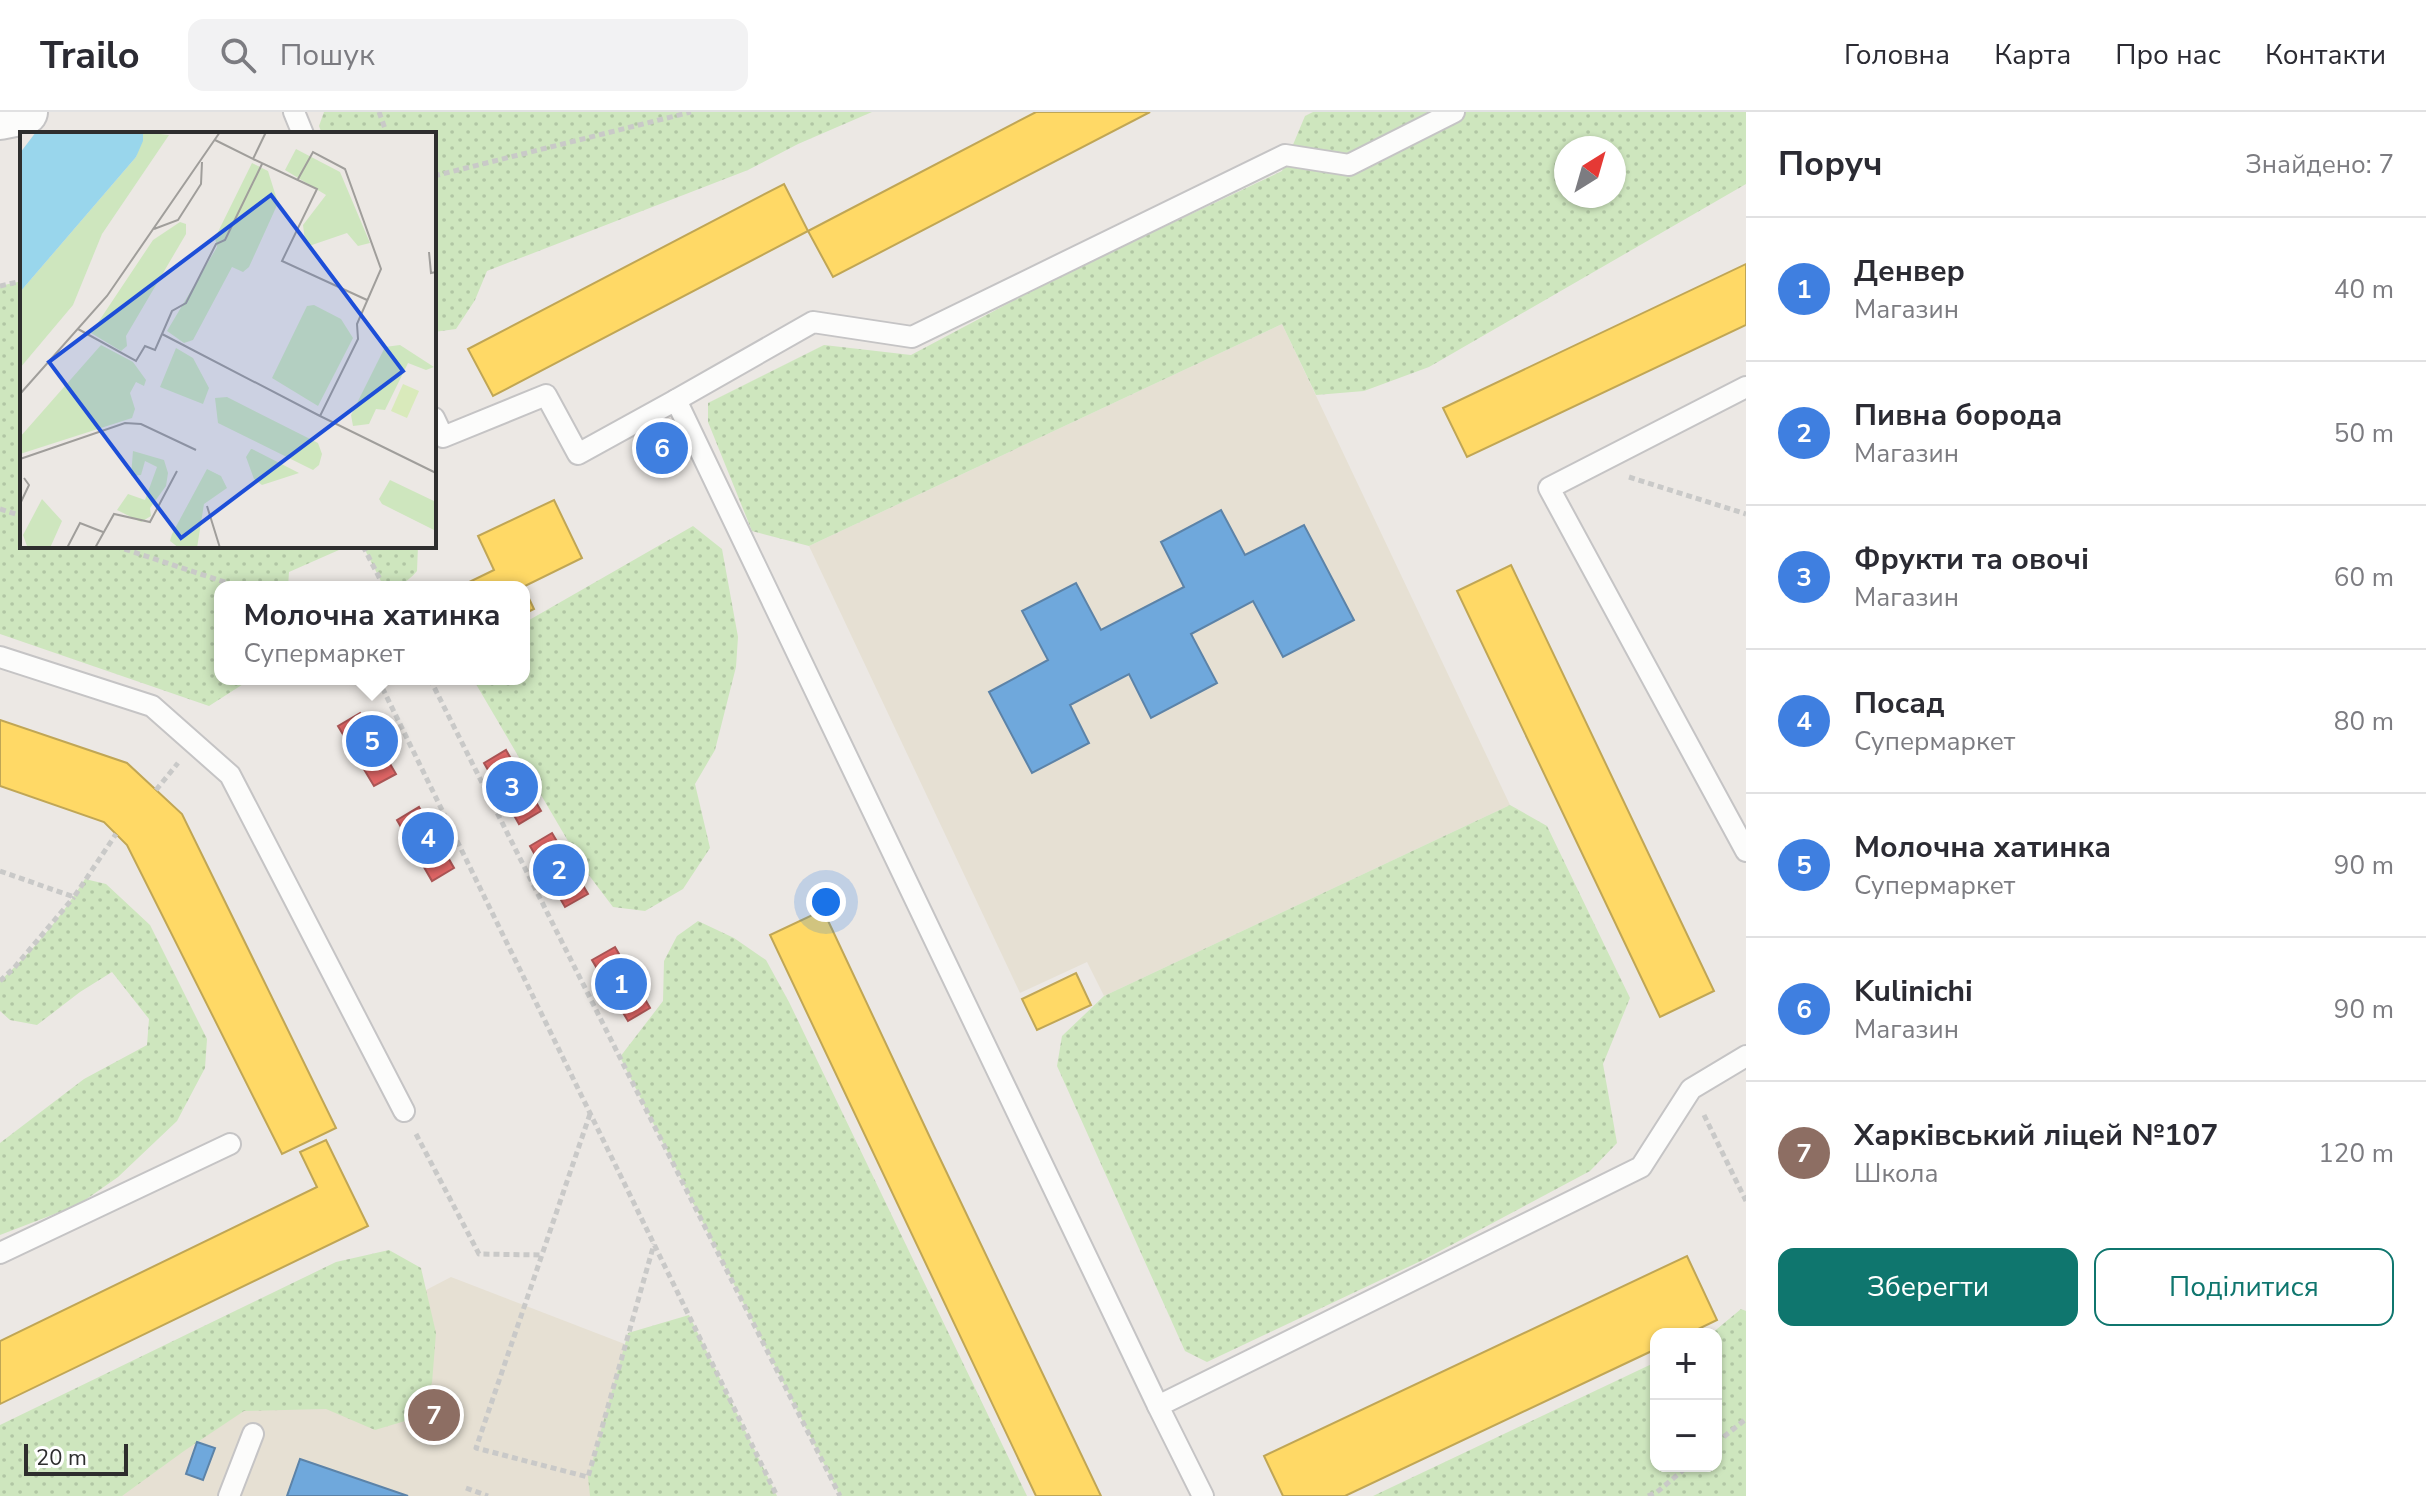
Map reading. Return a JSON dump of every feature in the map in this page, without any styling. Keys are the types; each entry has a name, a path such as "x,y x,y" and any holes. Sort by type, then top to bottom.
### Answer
{"street":[{"path":"0,117 25,112"}],"lane":[{"path":"294,112 302,132"},
{"path":"436,422 443,437 546,395 578,454 813,322 912,337 1285,155 1349,165 1454,112"},
{"path":"1746,387 1549,488 1746,851"},
{"path":"676,400 1203,1496"},
{"path":"0,657 152,706 230,775 404,1111"},
{"path":"1158,1406 1641,1167 1691,1089 1746,1056"},
{"path":"0,1253 230,1144"},
{"path":"229,1496 253,1434"}],"path":[{"path":"379,112 386,132"},
{"path":"436,176 691,112"},
{"path":"0,286 20,281"},
{"path":"1593,465 1746,514"},
{"path":"0,509 20,515"},
{"path":"121,548 222,581"},
{"path":"364,548 381,581"},
{"path":"381,685 777,1496"},
{"path":"433,685 840,1496"},
{"path":"0,981 74,897 116,834"},
{"path":"0,871 74,897"},
{"path":"1691,1089 1746,1201"},
{"path":"404,1111 479,1254 542,1255"},
{"path":"590,1113 476,1448 588,1477 654,1244"},
{"path":"1722,1438 1746,1419"},
{"path":"1648,1496 1681,1472"},
{"path":"466,1488 488,1496"}],"shaded area":[{"path":"1282,324 1510,805 1104,996 1087,962 1020,993 809,546"},
{"path":"451,1277 648,1353 726,1496 60,1496 69,1476"}],"green space":[{"path":"324,112 872,112 748,170 487,271 475,300 456,329 436,332 436,132 321,132 319,126"},
{"path":"1313,112 1746,112 1746,184 1429,367 1364,391 1316,395 1282,324 809,546 752,531 708,422 708,403 824,345 911,355 1060,276 1282,171 1305,116"},
{"path":"20,281 20,548 343,548 289,572 288,581 214,581 214,685 242,685 209,706 0,634 0,286"},
{"path":"693,526 722,549 738,637 736,667 715,750 695,784 710,848 683,889 645,911 613,907 585,870 477,685 530,685 530,620"},
{"path":"364,548 418,548 417,571 409,579 381,581"},
{"path":"1510,805 1547,826 1630,998 1603,1064 1617,1143 1590,1171 1425,1259 1207,1362 1185,1351 1057,1066 1062,1036 1104,996"},
{"path":"85,879 106,884 150,925 207,1039 205,1068 177,1121 118,1177 78,1205 0,1235 0,1143 84,1079 147,1045 149,1019 112,972 37,1025 10,1020 0,1011 0,981 46,933"},
{"path":"698,921 734,938 766,960 1027,1496 840,1496 620,1057 663,1001 664,961 677,936"},
{"path":"389,1250 421,1268 436,1333 432,1383 415,1418 375,1430 326,1409 244,1411 122,1496 0,1496 0,1425 336,1262"},
{"path":"1741,1309 1746,1311 1746,1496 1373,1496 1650,1365 1650,1472 1722,1472 1722,1328 1718,1328"},
{"path":"689,1315 777,1496 590,1496 588,1477 628,1333"}],"building: Житло":[{"path":"1036,112 1150,112 833,277 808,231"},
{"path":"784,184 808,231 493,396 468,349"},
{"path":"1746,264 1746,325 1467,457 1443,408"},
{"path":"554,500 582,558 530,584 530,581 471,581 494,570 478,536"},
{"path":"1511,565 1714,991 1660,1017 1457,591"},
{"path":"0,720 127,763 182,814 336,1128 282,1154 127,845 104,822 0,786"},
{"path":"823,910 1101,1496 1036,1496 770,935"},
{"path":"1076,973 1091,1005 1037,1030 1022,999"},
{"path":"326,1140 368,1226 0,1404 0,1341 317,1187 300,1152"},
{"path":"1687,1256 1717,1320 1700,1328 1650,1328 1650,1352 1345,1496 1283,1496 1264,1456"}],"building: Торгівля":[{"path":"360,713 396,774 374,786 338,726"},
{"path":"506,750 541,811 519,824 484,763"},
{"path":"419,807 454,868 432,881 397,820"},
{"path":"552,833 588,894 565,907 530,846"},
{"path":"615,947 650,1008 628,1021 592,960"}],"building: Школи":[{"path":"1221,510 1245,555 1304,525 1354,620 1283,657 1253,601 1191,634 1217,683 1151,718 1129,674 1070,705 1089,743 1032,773 989,692 1048,660 1022,611 1076,583 1101,630 1184,587 1161,542"},
{"path":"197,1442 215,1448 203,1480 186,1474"},
{"path":"300,1459 408,1496 287,1496"}],"place":[{"name":"Kulinichi","path":"662,448"},
{"name":"Молочна хатинка","path":"372,741"},
{"name":"Фрукти та овочі","path":"512,787"},
{"name":"Посад","path":"428,838"},
{"name":"Пивна борода","path":"559,870"},
{"name":"Денвер","path":"621,984"},
{"name":"Харківський ліцей №107","path":"434,1415"}]}
